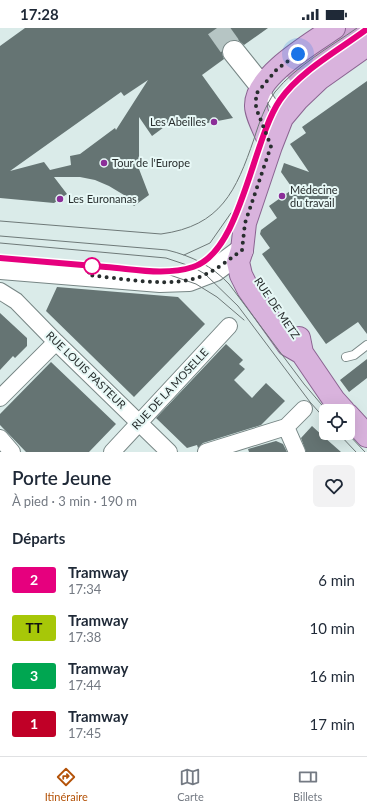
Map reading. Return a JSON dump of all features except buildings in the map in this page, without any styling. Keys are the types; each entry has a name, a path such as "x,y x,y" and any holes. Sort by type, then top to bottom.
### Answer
{"main road":[{"path":"271,146 256,107 256,94 277,69 334,28"},
{"path":"242,250 245,223 282,118 298,99 319,79 367,46"},
{"name":"RUE DE METZ","path":"242,250 260,285 300,339 302,352 338,404"},
{"path":"355,423 367,436"}],"street":[{"path":"234,52 262,87"},
{"path":"0,268 160,282 189,280 214,270 242,250"},
{"name":"RUE LOUIS PASTEUR","path":"0,291 16,301 169,452"},
{"name":"RUE DE LA MOSELLE","path":"112,452 229,326"},
{"path":"0,398 56,342"},
{"path":"206,452 286,427 304,408"},
{"path":"286,427 297,452"},
{"path":"0,438 12,452"}],"lane":[{"path":"262,87 282,118"},
{"path":"346,357 354,355 367,345"}],"shaded area":[{"path":"340,28 367,28 367,36 297,89 282,70"}],"tunnel":[{"path":"217,28 234,52"}],"tram line":[{"path":"0,221 161,234 181,230 198,223 212,214 223,203 232,190 240,175 268,103 275,92 303,65 357,28"},
{"path":"0,258 140,270 172,271 193,267 209,257 223,240 244,193 270,118 280,100 298,79 309,70 367,29"},
{"name":"2","path":"0,258 161,271 180,270 202,263 216,251 228,234 235,218 265,130 281,98 290,87 306,73 367,29"},
{"path":"184,255 210,243 231,213"},
{"path":"0,236 167,250 185,255 201,262 216,272 229,284 304,384 321,404"},
{"path":"0,243 166,258 193,267 205,274 238,306 319,412"},
{"path":"164,273 196,284 217,297 244,320"},
{"path":"345,440 356,452"},
{"path":"354,440 365,452"}],"place":[{"name":"Les Abeilles","path":"214,122"},
{"name":"Tour de l'Europe","path":"104,163"},
{"name":"Médecine du travail","path":"282,196"},
{"name":"Les Euronanas","path":"60,199"}],"route":[{"path":"92,266 88,275 160,282 189,280 214,270 242,250 242,236 245,223 271,146 256,108 256,94 277,69 298,54"}]}
